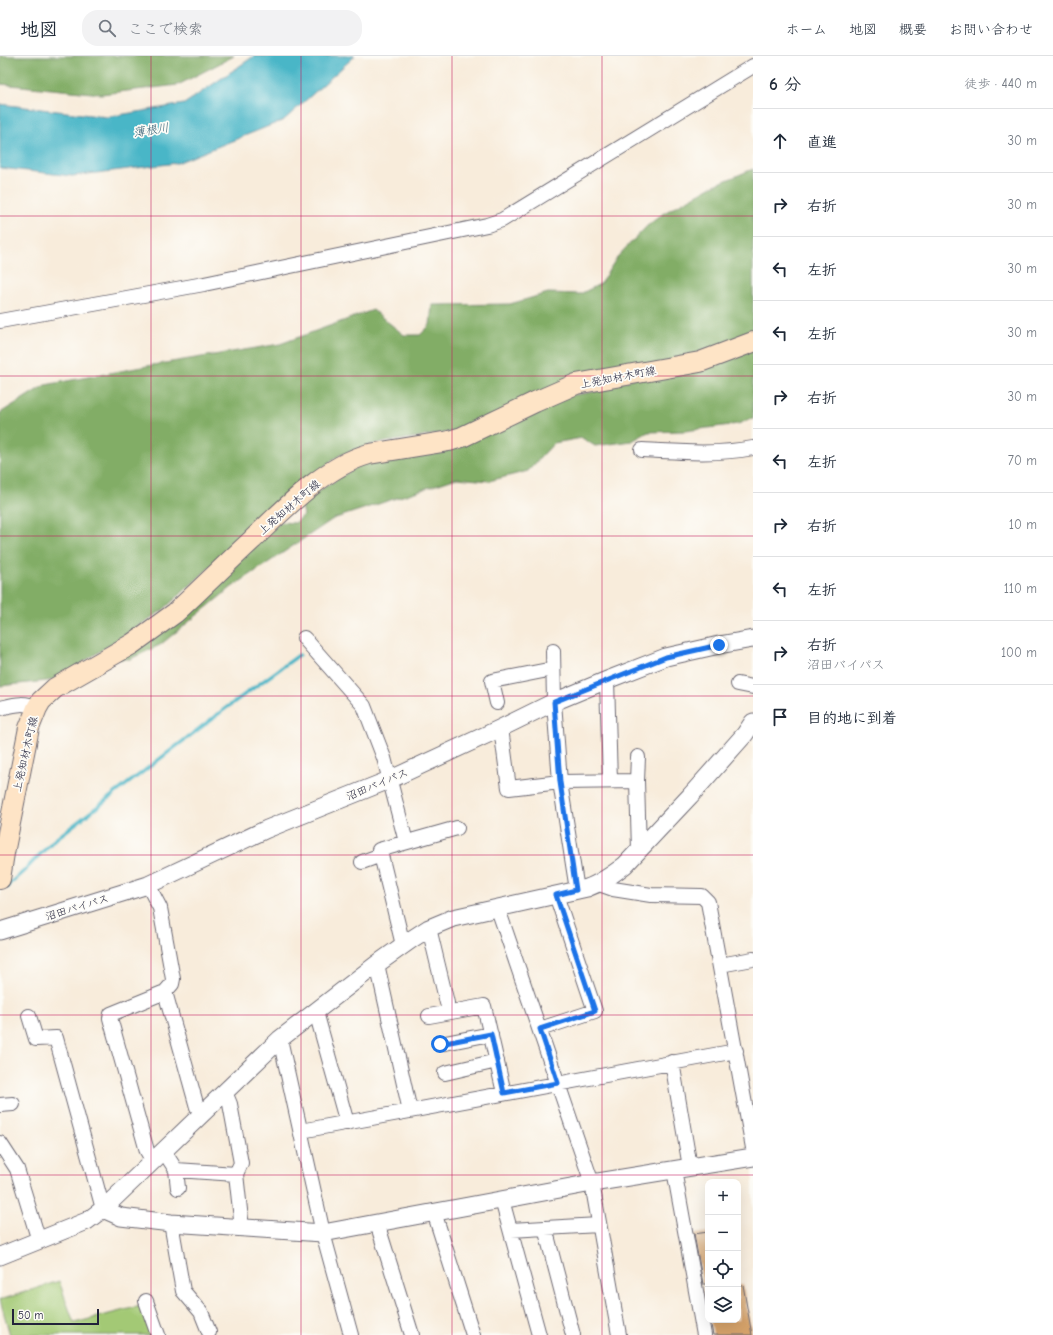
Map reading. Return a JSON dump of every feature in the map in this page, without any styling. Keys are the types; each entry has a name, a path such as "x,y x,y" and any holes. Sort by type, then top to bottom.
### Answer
{"main road":[{"name":"上発知材木町線","path":"0,879 2,852 29,728 37,708 47,694 132,644 175,613 282,511 330,471 343,464 369,454 450,441 462,437 576,384 700,362 753,342"}],"street":[{"path":"0,321 204,284 487,225 502,220 753,66"},
{"path":"642,450 691,453 736,451 753,448"},
{"path":"304,638 364,706 384,758 406,842"},
{"name":"沼田バイパス","path":"0,932 148,885 267,829 389,780 554,702 666,657 753,639"},
{"path":"553,651 554,702 560,782 576,890"},
{"path":"497,703 492,681 553,669"},
{"path":"607,680 610,781"},
{"path":"738,684 753,687"},
{"path":"0,708 24,703 30,704 37,708"},
{"path":"501,728 508,788 560,782 637,781"},
{"path":"0,1256 87,1221 104,1209 280,1039 377,964 429,928 453,918 498,909 599,884 624,865 639,850 750,731"},
{"path":"638,757 637,781 639,850"},
{"path":"403,945 380,850 457,828"},
{"path":"362,862 381,855"},
{"path":"599,884 613,889 651,895 702,896 708,902 753,1148"},
{"path":"148,885 160,908 173,979 172,984 165,992 110,1014 147,1151 158,1156 176,1170 236,1174"},
{"path":"540,1029 595,1011 556,895"},
{"path":"498,909 592,1183 619,1335"},
{"path":"429,928 447,1003"},
{"path":"720,965 753,959"},
{"path":"377,964 410,1111"},
{"path":"165,992 197,1107 204,1112"},
{"path":"429,1016 484,1006 504,1093"},
{"path":"316,1012 347,1123"},
{"path":"29,1016 36,1039 56,1038 104,1209 121,1217 171,1223 323,1234 592,1183 753,1157"},
{"path":"440,1044 491,1034"},
{"path":"280,1039 323,1234 351,1335"},
{"path":"301,1131 736,1051"},
{"path":"445,1073 497,1061"},
{"path":"672,1062 682,1169 704,1335"},
{"path":"225,1092 230,1104 241,1163 236,1174 242,1228"},
{"path":"0,1143 17,1169 39,1241"},
{"path":"176,1170 178,1188"},
{"path":"502,1200 539,1335"},
{"path":"434,1212 473,1335"},
{"path":"171,1223 183,1291 201,1312 209,1332"},
{"path":"377,1223 412,1335"},
{"path":"511,1230 600,1225"},
{"path":"545,1228 573,1335"},
{"path":"146,1301 158,1335"}],"green space":[{"path":"0,56 234,56 178,85 102,94 0,84"},
{"path":"753,169 753,335 458,431 373,444 340,455 309,477 163,610 56,680 0,686 0,413 45,385 280,344 373,310 404,335 420,335 430,325 432,305 510,304 548,293 580,294 600,284 618,256 647,226 664,213 712,186"},
{"path":"753,347 753,418 738,424 685,431 648,432 632,441 595,446 582,438 554,443 528,471 489,481 457,478 333,519 232,587 160,645 130,659 118,659 281,522 295,523 304,515 301,502 366,461 540,411 562,397 604,390 631,379"},
{"path":"59,1281 74,1323 144,1305 154,1335 10,1335 0,1300"}],"water":[{"name":"薄根川","path":"254,56 355,56 284,120 177,163 72,176 0,168 0,104 107,117 184,104"}],"building":[{"path":"705,1232 705,1284 703,1284 694,1234"},
{"path":"741,1285 743,1285 752,1335 713,1335 711,1323 741,1323"}],"waterway":[{"path":"8,887 9,884 53,841 226,708 299,655"}],"route":[{"path":"440,1044 491,1034 504,1093 558,1083 540,1029 595,1011 556,895 576,890 560,782 554,702 666,657 719,645"}]}
